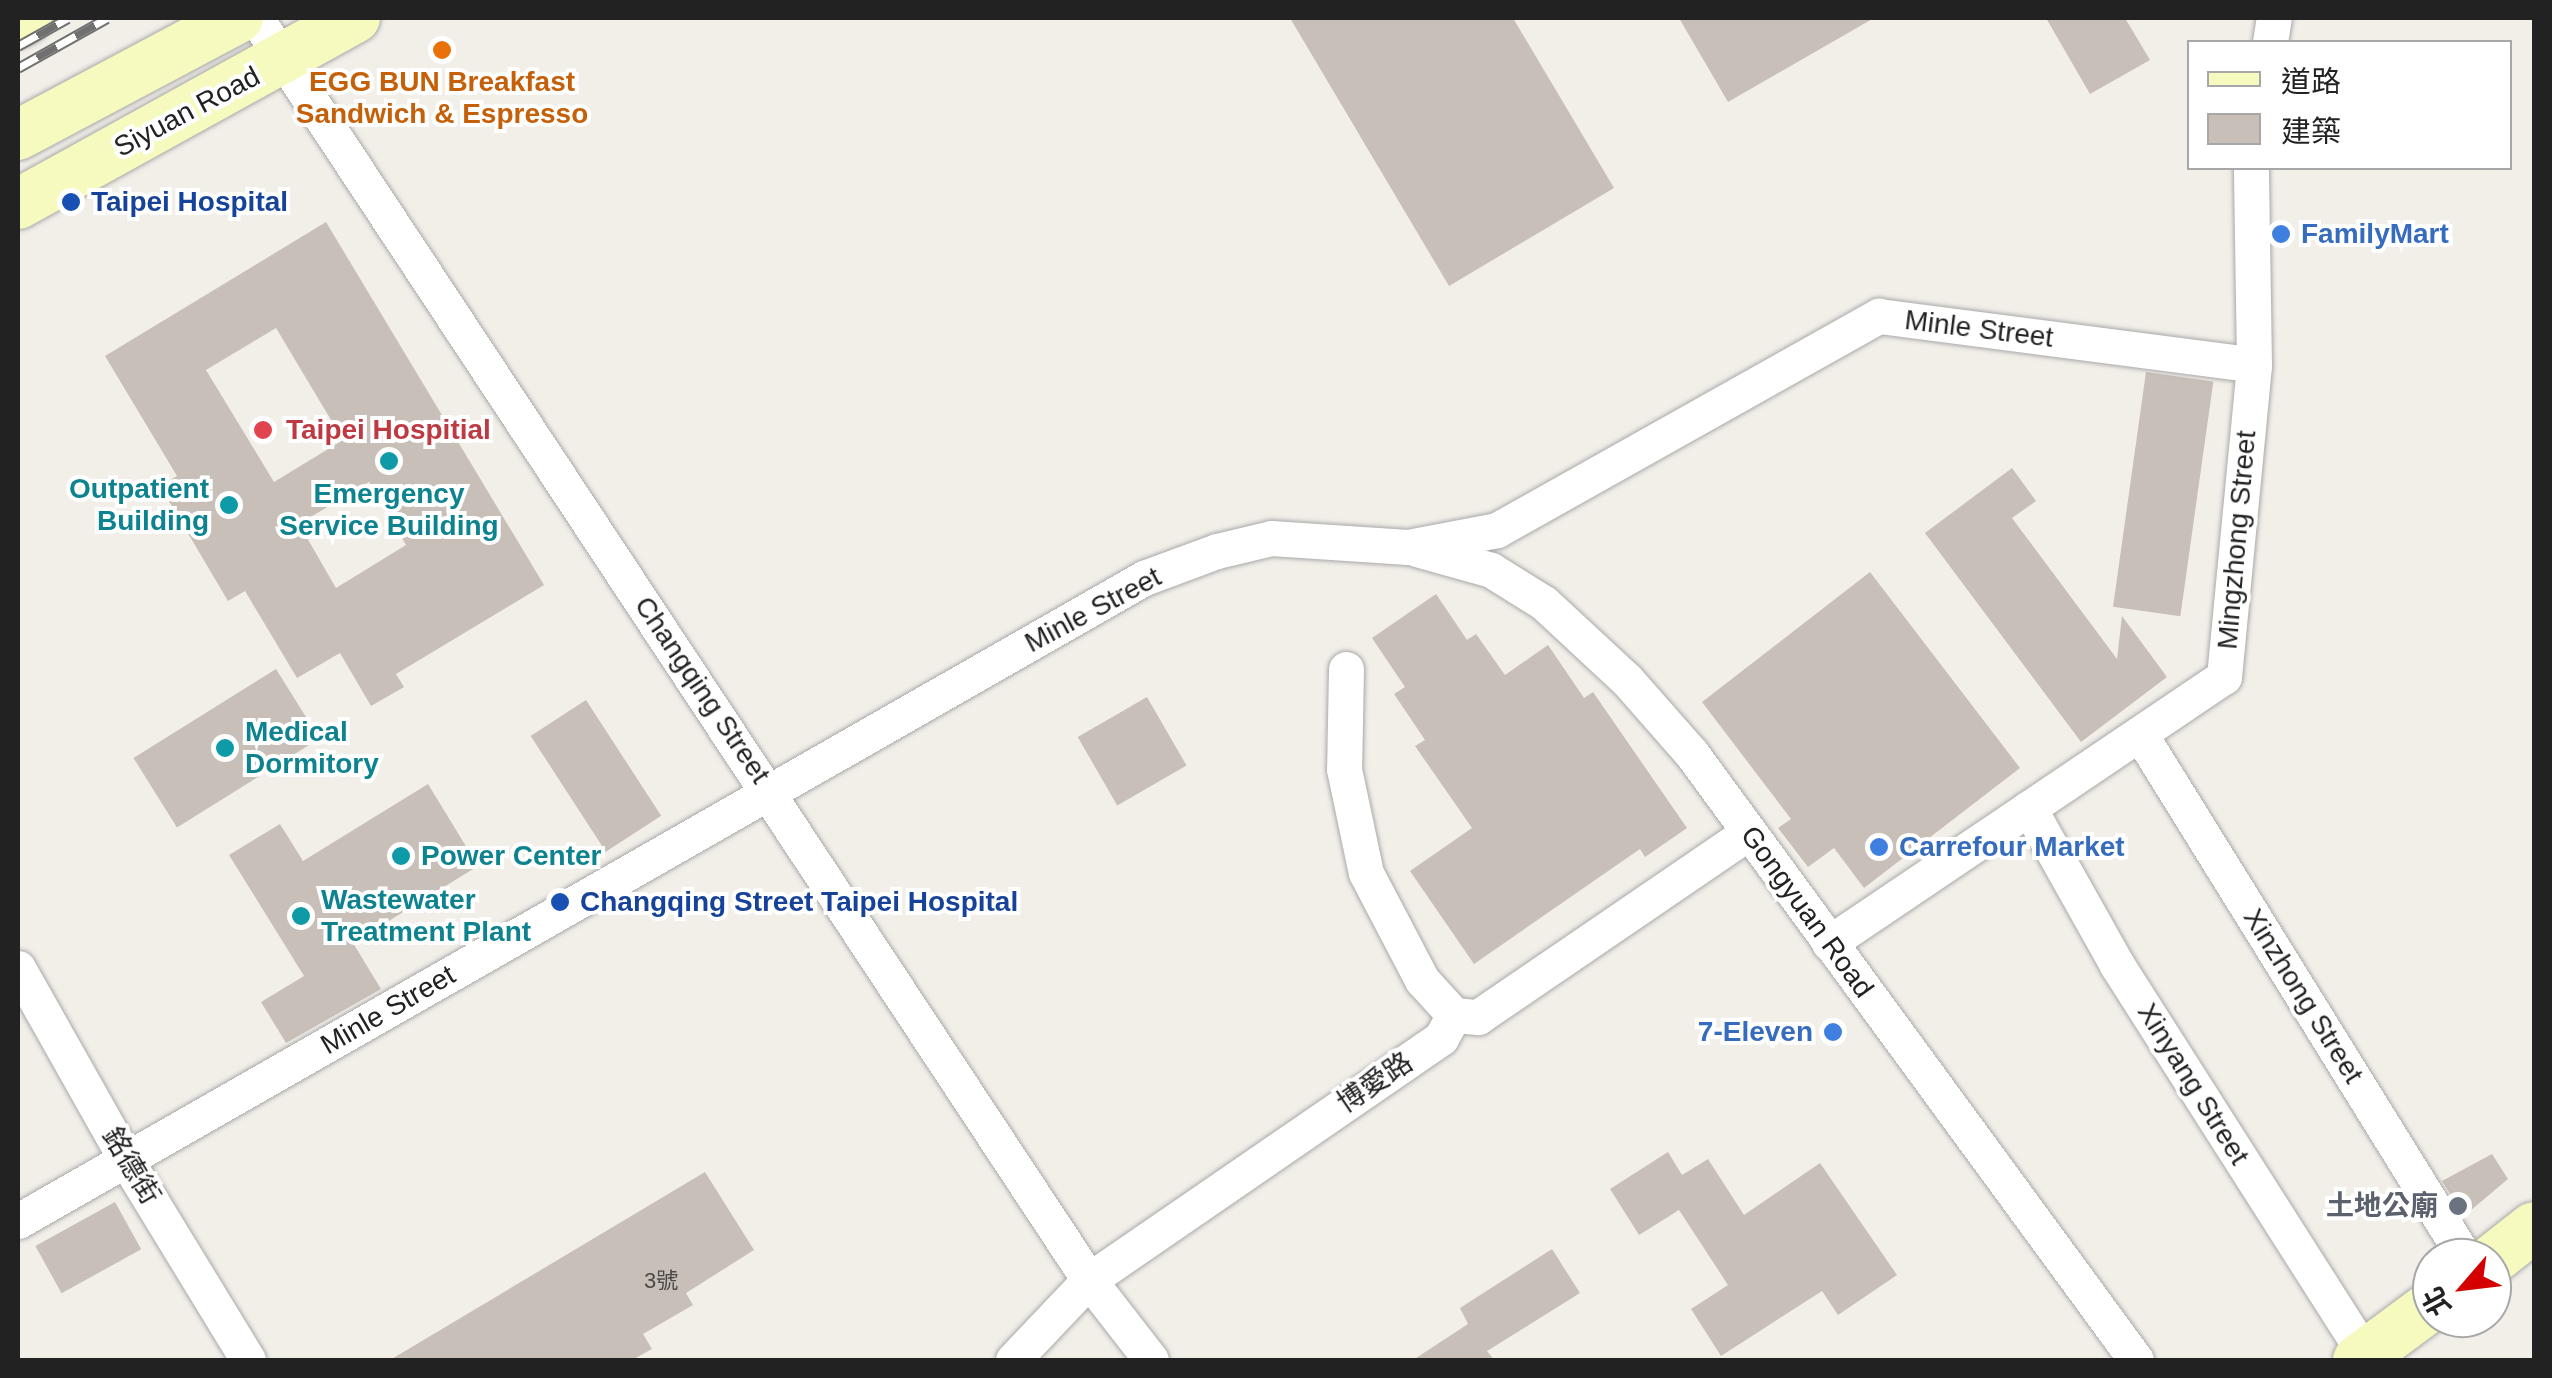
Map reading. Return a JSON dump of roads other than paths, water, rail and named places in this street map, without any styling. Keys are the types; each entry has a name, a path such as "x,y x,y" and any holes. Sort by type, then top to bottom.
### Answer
{"main road":[{"path":"18,23 27,18"},
{"path":"18,109 187,18"},
{"path":"18,136 238,18"},
{"name":"Siyuan Road","path":"18,204 355,18"},
{"path":"2512,1244 2534,1227"},
{"path":"2362,1358 2412,1321"}],"street":[{"name":"Changqing Street","path":"256,18 1090,1280 1151,1360"},
{"name":"Mingzhong Street","path":"1829,943 2224,677 2254,365 2251,170"},
{"name":"Minle Street","path":"18,1222 1144,578 1217,551 1271,538 1408,546 1498,530 1880,316 2254,365"},
{"name":"Gongyuan Road","path":"1408,546 1491,570 1544,603 1627,680 1692,754 2136,1360"},
{"path":"1346,669 1344,769 1366,873 1422,980 1454,1015 1478,1017 1749,832"},
{"name":"Xinzhong Street","path":"2140,734 2453,1238"},
{"name":"Xinyang Street","path":"2029,808 2117,964 2362,1358"},
{"name":"銘德街","path":"18,968 126,1160 248,1360"},
{"name":"博愛路","path":"1013,1360 1090,1280 1441,1038 1454,1015"}],"railway":[{"path":"18,46 68,18"},
{"path":"18,68 107,18"}],"place":[{"name":"EGG BUN Breakfast Sandwich & Espresso","path":"442,50"},
{"name":"Taipei Hospital","path":"71,202"},
{"name":"FamilyMart","path":"2281,234"},
{"name":"Taipei Hospitial","path":"263,430"},
{"name":"Emergency Service Building","path":"389,461"},
{"name":"Outpatient Building","path":"229,505"},
{"name":"Medical Dormitory","path":"225,748"},
{"name":"Carrefour Market","path":"1879,847"},
{"name":"Power Center","path":"401,856"},
{"name":"Changqing Street Taipei Hospital","path":"560,902"},
{"name":"Wastewater Treatment Plant","path":"301,916"},
{"name":"7-Eleven","path":"1833,1032"},
{"name":"土地公廟","path":"2458,1206"}]}
